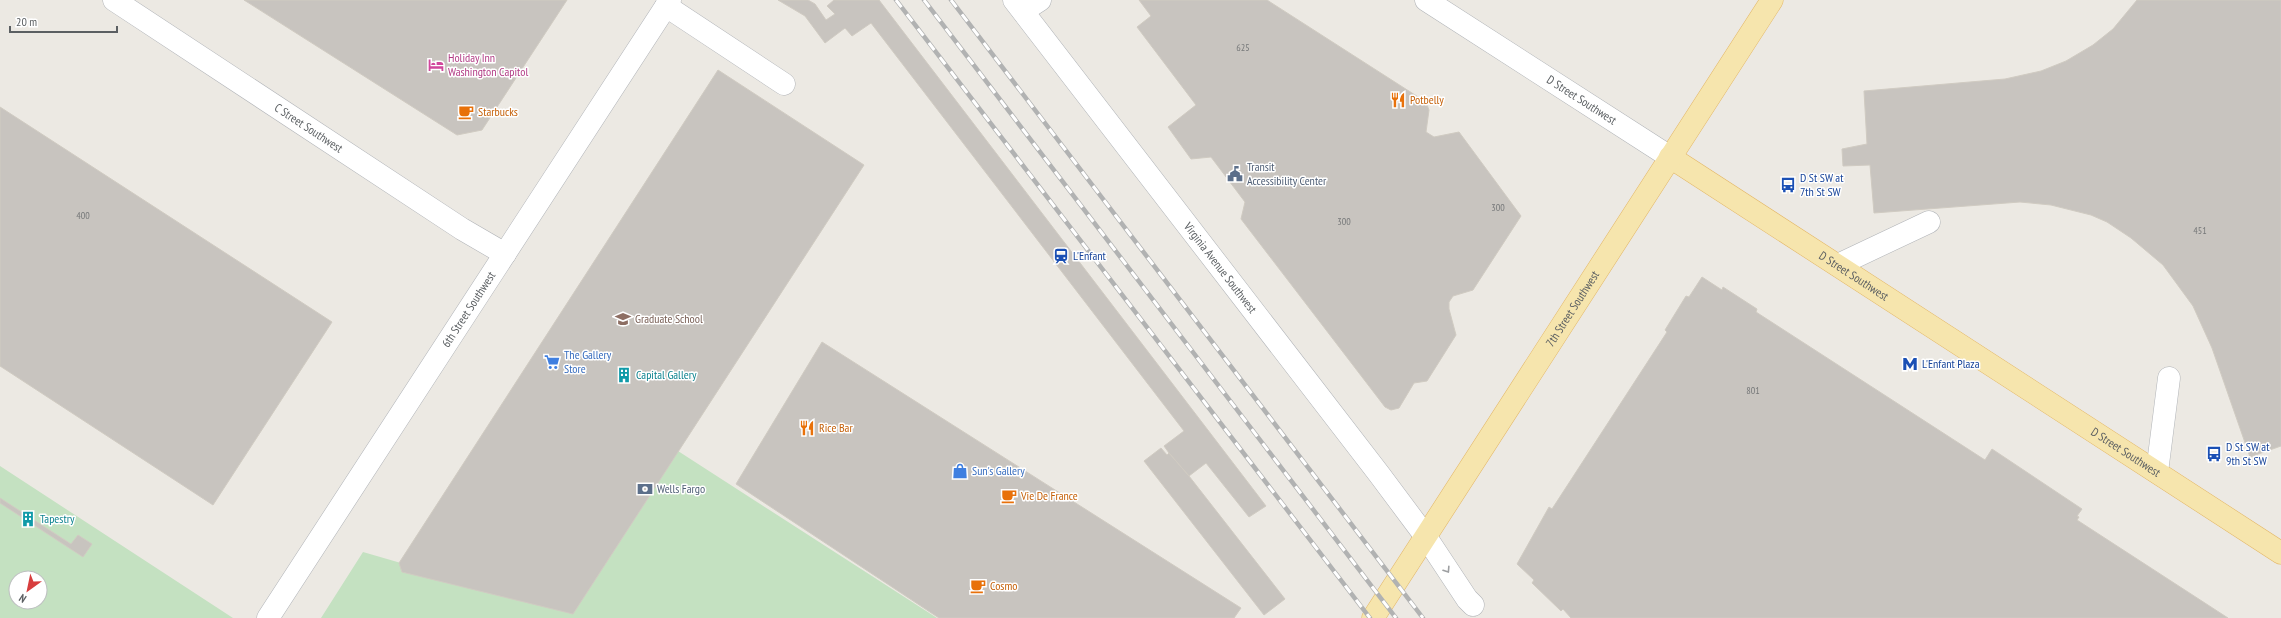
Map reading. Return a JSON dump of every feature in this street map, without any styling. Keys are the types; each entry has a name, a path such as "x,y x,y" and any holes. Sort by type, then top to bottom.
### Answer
{"main road":[{"name":"7th Street Southwest","path":"1373,618 1772,0"},
{"name":"D Street Southwest","path":"1670,157 2281,553"}],"street":[{"name":"C Street Southwest","path":"114,0 462,229 505,254"},
{"name":"D Street Southwest","path":"1426,0 1670,157"},
{"name":"6th Street Southwest","path":"268,618 668,3"},
{"path":"668,3 784,84"},
{"name":"Virginia Avenue Southwest","path":"1026,4 1426,537 1467,599 1473,605"},
{"path":"1838,265 1929,222"},
{"path":"2157,472 2169,378"}],"green space":[{"path":"678,451 937,618 321,618 363,552 573,613"},
{"path":"0,466 233,618 0,618"}],"building":[{"name":"Holiday Inn Washington Capitol","path":"244,0 567,0 482,130 457,135"},
{"path":"778,0 808,0 815,4 826,20 835,14 827,6 834,0 879,0 1266,506 1249,517 1206,463 1189,476 1169,453 1164,446 1184,431 871,23 852,36 845,28 825,43 805,16"},
{"path":"1139,0 1267,0 1426,102 1429,110 1426,132 1434,137 1459,132 1521,216 1473,290 1453,296 1449,302 1449,309 1456,335 1427,381 1414,383 1399,408 1391,410 1385,407 1241,219 1245,202 1211,157 1191,159 1168,127 1196,105 1137,27 1151,16"},
{"path":"2137,0 2281,0 2281,446 2250,457 2212,348 2193,306 2163,265 2131,238 2107,222 2091,215 2051,205 2020,202 1874,213 1870,165 1843,166 1842,149 1867,144 1864,91 2005,79 2041,71 2066,61 2093,45 2113,29"},
{"name":"Capital Gallery","path":"718,70 864,165 573,614 402,572 399,563"},
{"path":"0,107 332,322 213,505 0,366"},
{"path":"1702,277 1722,290 1723,287 1757,309 1756,312 1985,460 1992,449 2082,509 2077,516 2079,517 2077,520 2228,618 1571,618 1563,609 1561,611 1532,583 1534,580 1517,564 1549,507 1552,509 1667,332 1665,330 1686,296 1689,297"},
{"path":"822,342 1241,608 1234,618 939,618 736,484"},
{"path":"1161,448 1167,455 1169,453 1189,476 1285,599 1264,615 1144,461"},
{"name":"Tapestry","path":"0,498 71,544 78,535 92,544 83,557 0,503"}],"railway":[{"path":"896,0 1370,618"},
{"path":"924,0 1396,618"},
{"path":"951,0 1423,618"}],"place":[{"name":"Holiday Inn Washington Capitol","path":"436,65"},
{"name":"Potbelly","path":"1398,100"},
{"name":"Starbucks","path":"466,112"},
{"name":"Transit Accessibility Center","path":"1235,174"},
{"name":"D St SW at 7th St SW","path":"1788,185"},
{"name":"L'Enfant","path":"1061,256"},
{"name":"Graduate School","path":"623,319"},
{"name":"The Gallery Store","path":"552,362"},
{"name":"L'Enfant Plaza","path":"1910,364"},
{"name":"Capital Gallery","path":"624,375"},
{"name":"Rice Bar","path":"807,428"},
{"name":"D St SW at 9th St SW","path":"2214,454"},
{"name":"Sun's Gallery","path":"960,471"},
{"name":"Wells Fargo","path":"645,489"},
{"name":"Vie De France","path":"1009,496"},
{"name":"Tapestry","path":"28,519"},
{"name":"Cosmo","path":"978,586"}]}
